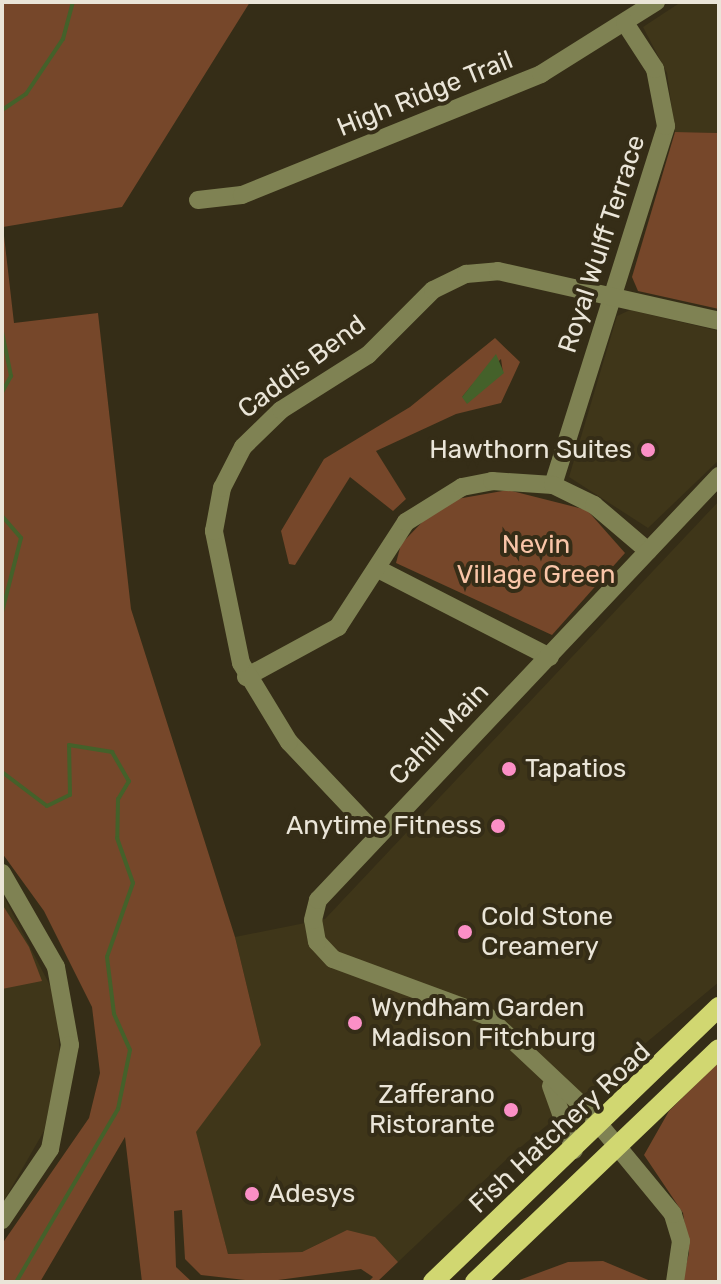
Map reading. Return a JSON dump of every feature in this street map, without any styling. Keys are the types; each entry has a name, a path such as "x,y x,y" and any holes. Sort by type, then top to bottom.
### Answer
{"main road":[{"name":"Fish Hatchery Road","path":"433,1282 601,1126 719,1007"},
{"name":"Fish Hatchery Road","path":"475,1282 620,1149 719,1049"}],"street":[{"name":"High Ridge Trail","path":"198,200 242,195 541,74 656,2"},
{"name":"Royal Wulff Terrace","path":"553,485 666,126 655,69 625,23"},
{"name":"Caddis Bend","path":"378,836 314,773 246,677 227,614 214,531 227,474 256,431 368,355 421,300 458,277 498,271 719,321"},
{"name":"Cahill Main","path":"675,1282 681,1241 673,1214 601,1126 548,1080 478,1011 323,951 314,933 318,900 719,476"},
{"path":"246,677 338,627 406,522 448,492 492,481 553,485 594,505 648,551"},
{"path":"378,569 550,657"},
{"path":"2,873 56,967 70,1045 50,1149 2,1220"},
{"name":"Cahill Main","path":"548,1080 574,1150"}],"shaded area":[{"path":"681,2 719,2 719,133 675,132 667,73 643,27"},
{"path":"630,310 719,331 719,460 648,528 569,477 617,316"},
{"path":"496,354 504,373 467,404 462,397"},
{"path":"719,501 719,982 510,1156 398,1262 347,1230 302,1252 228,1254 195,1132 261,1045 235,937 325,919"},
{"path":"2,893 56,997 60,1057 44,1131 2,1204"}],"green space":[{"path":"2,2 250,2 122,207 3,227 14,323 98,313 131,609 235,937 261,1045 196,1132 228,1254 302,1252 347,1230 375,1237 398,1262 377,1282 368,1282 373,1277 361,1269 263,1282 201,1275 185,1259 182,1210 174,1211 176,1267 192,1282 142,1282 125,1137 40,1282 2,1282 2,1244 89,1118 100,1073 92,1007 44,911 2,853"},
{"path":"675,132 719,133 719,309 638,291 632,277"},
{"path":"495,338 520,362 501,403 456,414 376,451 406,499 393,511 350,477 295,565 289,564 281,531 324,459 410,407","holes":["501,359 503,373 462,397"]},
{"name":"Nevin Village Green","path":"508,490 587,510 625,553 552,635 396,563 401,544 430,514 457,499"},
{"path":"2,904 29,947 42,981 2,989"},
{"path":"719,1062 719,1282 682,1282 689,1253 683,1213 644,1155 669,1111"},
{"path":"603,1261 653,1282 514,1282 568,1262"}],"waterway":[{"path":"2,110 26,94 63,39 73,2"},
{"path":"2,332 11,376 2,392"},
{"path":"2,516 21,538 2,612"},
{"path":"2,772 47,806 70,795 69,745 112,752 129,781 118,799 117,838 133,883 107,957 114,1014 130,1050 118,1109 16,1282"}],"place":[{"name":"Hawthorn Suites","path":"648,450"},
{"name":"Tapatios","path":"509,769"},
{"name":"Anytime Fitness","path":"498,826"},
{"name":"Cold Stone Creamery","path":"465,932"},
{"name":"Wyndham Garden Madison Fitchburg","path":"355,1023"},
{"name":"Zafferano Ristorante","path":"511,1110"},
{"name":"Adesys","path":"252,1194"}]}
